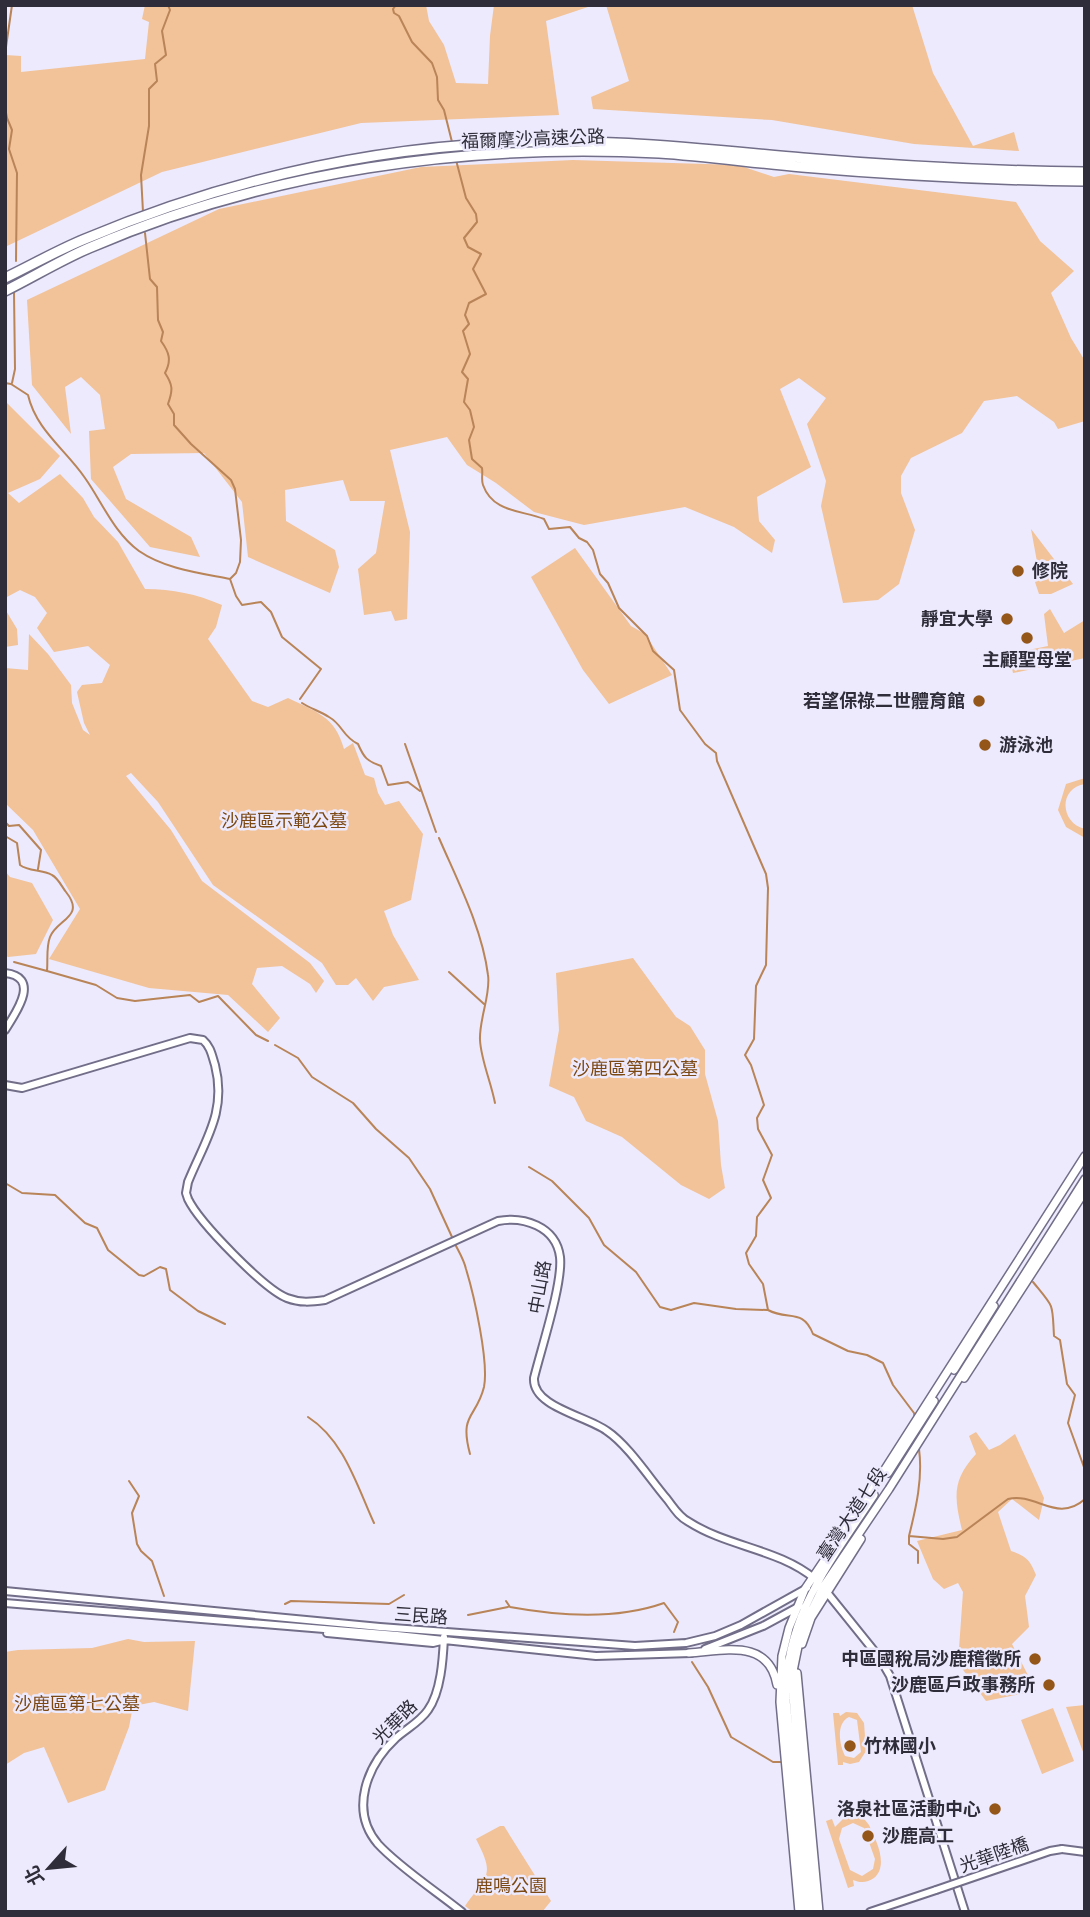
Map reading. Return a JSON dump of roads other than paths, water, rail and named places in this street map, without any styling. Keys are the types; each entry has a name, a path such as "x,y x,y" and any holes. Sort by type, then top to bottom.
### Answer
{"highway":[{"name":"福爾摩沙高速公路","path":"5,278 83,239 222,190 290,172 418,151 499,143 656,144 942,172 985,180 1085,181"},
{"name":"福爾摩沙高速公路","path":"5,291 89,248 190,211 258,190 361,168 506,152 660,153 804,167 942,172 1085,172"}],"main road":[{"name":"臺灣大道七段","path":"819,1912 797,1675 819,1585 873,1488 1085,1156"},
{"name":"臺灣大道七段","path":"806,1912 786,1681 791,1643 808,1602 1085,1164"},
{"name":"臺灣大道七段","path":"799,1912 780,1702 784,1647 789,1628 805,1589 819,1585 888,1489 1085,1179"},
{"name":"臺灣大道七段","path":"812,1912 793,1697 793,1671 801,1632 817,1597 819,1585 1085,1191"},
{"name":"臺灣大道七段","path":"873,1488 906,1438 913,1434"},
{"path":"689,1653 733,1650 762,1656 775,1671 780,1702"}],"street":[{"path":"5,973 17,976 24,991 20,1006 5,1030"},
{"name":"中山路","path":"5,1085 22,1088 190,1038 203,1041 211,1051 218,1078 219,1107 188,1182 188,1199 213,1233 271,1289 298,1302 325,1300 498,1221 515,1218 533,1222 552,1239 560,1255 558,1279 534,1378 537,1393 549,1404 576,1414 610,1432 686,1521 709,1533 752,1547 819,1585 879,1657 890,1676 965,1912"},
{"name":"三民路","path":"5,1591 245,1615 635,1646 685,1643 715,1636 805,1589"},
{"name":"三民路","path":"5,1603 444,1640 596,1656 689,1653 733,1639 817,1597"},
{"path":"245,1615 245,1624"},
{"name":"光華路","path":"443,1632 434,1699 420,1720 402,1732 380,1756 366,1783 363,1810 366,1822 379,1844 462,1912"},
{"path":"552,1641 552,1651"},
{"path":"660,1645 662,1655"},
{"name":"光華陸橋","path":"870,1912 1050,1851 1062,1849 1085,1852"}],"waterway":[{"path":"5,54 12,5"},
{"path":"143,212 141,175 149,126 149,89 157,81 155,64 166,55 162,31 170,10 168,5"},
{"path":"396,5 394,13 399,16 412,42 432,63 437,77 438,100 444,110 452,142"},
{"path":"5,108 12,130 9,149 17,173 16,261"},
{"path":"456,160 466,198 476,214 477,222 464,238 468,247 481,254 473,269 486,294 469,303 465,315 469,324 463,331 470,354 462,372 468,379 464,402 470,410 474,427 469,440 472,459 482,468 483,485 501,506 544,519 549,529 570,527 593,550 600,574 608,583 619,608 647,636 653,651 674,670 680,710 705,744 716,753 717,761 766,874 766,965 756,986 754,1039 745,1055 764,1105 757,1118 758,1129 772,1155 763,1180 771,1198 757,1217 756,1236 746,1253 749,1264 763,1284 768,1310 800,1318 813,1334 848,1351 867,1355 883,1363 893,1385 914,1413 915,1419"},
{"path":"145,233 150,279 157,287 158,320 163,332 161,341 169,356 165,373 170,381 171,395 168,404 174,414 174,425 231,480 235,489 241,540 240,562 236,573 230,579"},
{"path":"12,383 15,369 14,293"},
{"path":"5,383 28,395 38,419 91,487 115,526 130,544 149,557 171,566 230,579 242,605 261,602 271,612 282,637 321,669 300,699"},
{"path":"302,703 334,720 349,738 358,744 366,758 381,766 388,785 408,782 420,791"},
{"path":"405,744 436,832"},
{"path":"5,822 9,826 19,825 41,850 38,869"},
{"path":"5,836 17,843 20,865 54,876 71,900 72,912 50,937 47,971 96,985 117,998 135,1001 190,995 199,1002 218,996 256,1035 268,1041"},
{"path":"439,838 468,905 485,957 488,982 480,1040 495,1103"},
{"path":"14,962 47,971"},
{"path":"449,972 484,1004"},
{"path":"275,1045 298,1058 312,1077 353,1103 376,1129 409,1158 430,1189 452,1237"},
{"path":"529,1167 552,1181 589,1218 604,1245 636,1272 660,1307 671,1310 694,1303 767,1310"},
{"path":"5,1183 22,1193 55,1195 85,1223 97,1228 108,1250 139,1275 144,1276 160,1267 166,1269 170,1290 198,1311 225,1324"},
{"path":"455,1244 464,1262 473,1295 484,1362 484,1387 467,1423 470,1454"},
{"path":"1033,1282 1051,1306 1054,1336 1060,1340 1067,1384 1075,1395 1068,1423 1085,1470"},
{"path":"308,1417 331,1438 340,1451 374,1523"},
{"path":"909,1536 919,1482 919,1449"},
{"path":"129,1481 139,1496 132,1513 137,1544 152,1561 164,1596"},
{"path":"918,1563 918,1551 909,1544 909,1536 943,1539 957,1537 1008,1499 1018,1498 1065,1509 1085,1499"},
{"path":"285,1604 291,1601 389,1604 404,1595"},
{"path":"506,1601 510,1607 587,1615 627,1612 664,1603 678,1622 674,1632"},
{"path":"468,1615 508,1607"},
{"path":"692,1662 708,1687 731,1737 773,1762 781,1762"}],"place":[{"name":"修院","path":"1018,571"},
{"name":"靜宜大學","path":"1007,619"},
{"name":"主顧聖母堂","path":"1027,638"},
{"name":"若望保祿二世體育館","path":"979,701"},
{"name":"游泳池","path":"985,745"},
{"name":"中區國稅局沙鹿稽徵所","path":"1035,1659"},
{"name":"沙鹿區戶政事務所","path":"1049,1685"},
{"name":"竹林國小","path":"850,1746"},
{"name":"洛泉社區活動中心","path":"995,1809"},
{"name":"沙鹿高工","path":"868,1836"}],"park label":[{"name":"沙鹿區示範公墓","path":"284,821"},
{"name":"沙鹿區第四公墓","path":"635,1069"},
{"name":"沙鹿區第七公墓","path":"77,1704"},
{"name":"鹿鳴公園","path":"511,1886"}]}
